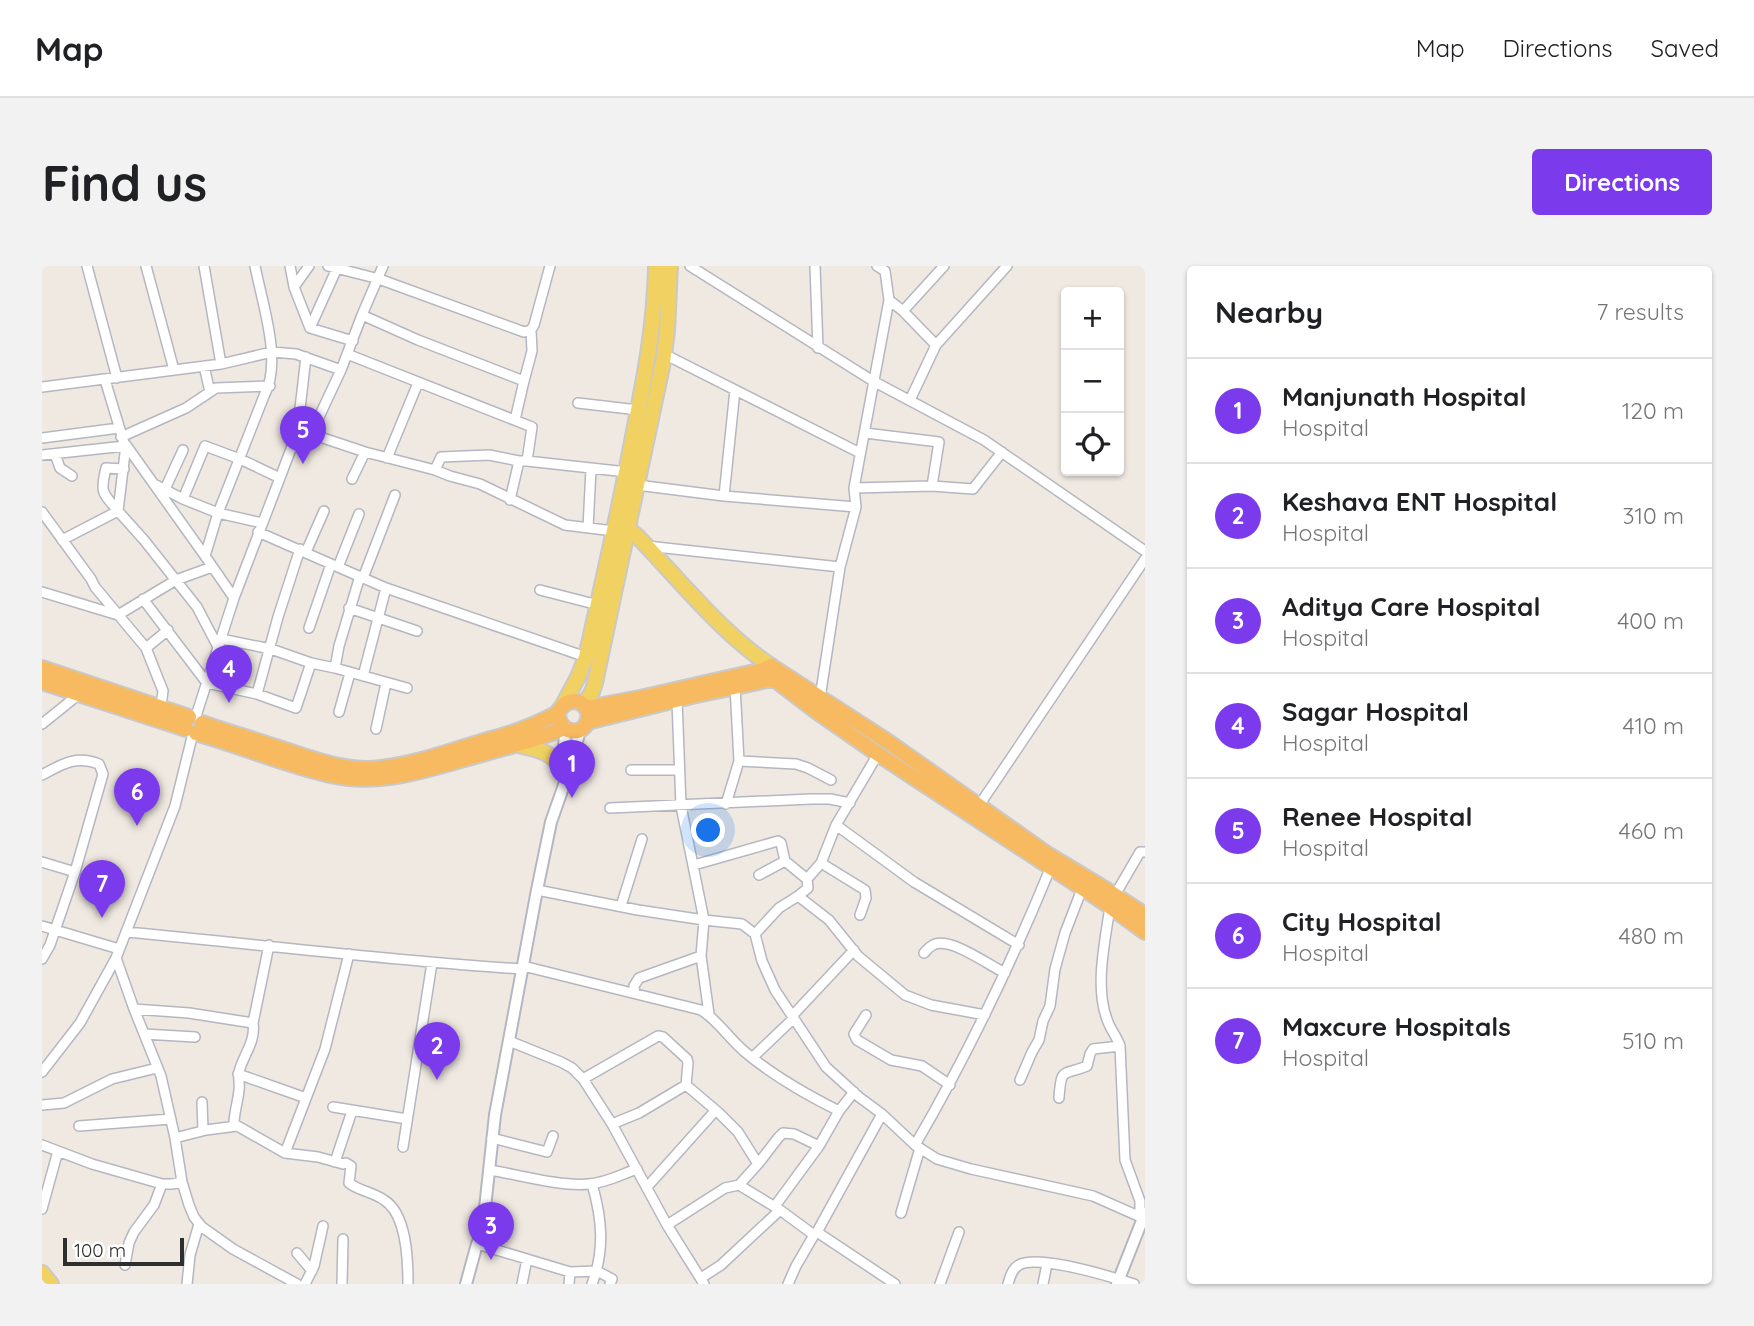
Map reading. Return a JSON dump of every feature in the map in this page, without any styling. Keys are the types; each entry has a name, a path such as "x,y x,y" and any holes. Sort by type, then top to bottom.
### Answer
{"highway":[{"path":"42,668 161,706 194,725 313,770 337,776 368,778 413,772 517,745 640,698 772,672 820,698 887,741 1050,869 1082,889 1145,915"},
{"path":"560,709 559,722 578,720 735,686 772,672"},
{"path":"772,672 878,754 1047,854 1113,901 1145,932"},
{"path":"42,682 78,695 346,768 372,769 414,761 510,734 531,727 573,701 578,720"}],"main road":[{"path":"578,720 595,683 652,327 656,266"},
{"path":"560,709 586,657 598,605 637,485 664,354 670,266"},
{"path":"621,530 647,546 717,620 772,672"},
{"path":"621,530 659,572 740,652 772,672"},
{"path":"517,745 548,754 559,762 563,777"},
{"path":"42,1273 51,1284"}],"street":[{"path":"87,266 117,378"},
{"path":"146,266 174,370"},
{"path":"204,266 221,364"},
{"path":"205,556 218,513 270,386 272,352 255,266"},
{"path":"290,266 294,287 310,328"},
{"path":"294,287 309,266"},
{"path":"291,449 311,434 341,370 383,266"},
{"path":"515,420 532,351 531,330 550,266"},
{"path":"690,266 873,381 1002,452 1145,551"},
{"path":"815,266 818,348"},
{"path":"820,698 840,567 856,507 854,488 889,300 885,271 877,266"},
{"path":"903,311 944,266"},
{"path":"310,328 334,267 379,279 508,327 524,332 531,330"},
{"path":"910,400 936,345 1003,267"},
{"path":"889,300 936,345"},
{"path":"362,315 524,381"},
{"path":"310,328 353,341"},
{"path":"42,387 221,364 272,352 296,354 341,370"},
{"path":"347,354 532,427 510,500"},
{"path":"664,354 860,453"},
{"path":"42,1072 80,1024 118,954 175,806 194,725 219,643 291,449 299,417 306,357"},
{"path":"204,366 210,392"},
{"path":"105,380 122,439 124,469 118,510"},
{"path":"387,458 418,383"},
{"path":"42,455 122,439 186,408 216,388 270,386"},
{"path":"724,496 735,390"},
{"path":"578,403 638,410"},
{"path":"865,433 939,442 932,486"},
{"path":"311,434 480,484 565,525 621,530"},
{"path":"42,438 122,439"},
{"path":"122,439 234,598"},
{"path":"183,499 205,446 280,478"},
{"path":"165,489 183,450"},
{"path":"352,479 365,452"},
{"path":"854,488 932,486 973,489 1002,452"},
{"path":"55,454 60,468 72,477"},
{"path":"435,470 441,457 489,455 591,469 627,471"},
{"path":"124,469 106,468 102,486 105,496 197,607 219,643"},
{"path":"587,528 591,469"},
{"path":"153,483 183,499 260,527 303,551 386,588 586,657"},
{"path":"637,485 724,496 856,507"},
{"path":"335,668 349,608 395,495"},
{"path":"62,540 118,510"},
{"path":"257,694 278,617 303,551 324,511"},
{"path":"42,512 118,615 146,648 163,691 161,706"},
{"path":"309,628 359,514"},
{"path":"647,546 840,567"},
{"path":"976,811 1145,559"},
{"path":"42,592 118,615 176,580 212,567"},
{"path":"363,676 386,588"},
{"path":"540,590 598,605"},
{"path":"143,599 207,684 257,694 296,708 311,663"},
{"path":"349,608 417,631"},
{"path":"146,648 168,630"},
{"path":"219,643 271,649 311,663 407,688"},
{"path":"339,712 350,673"},
{"path":"376,729 386,683"},
{"path":"726,804 738,761 735,686"},
{"path":"42,724 78,695"},
{"path":"677,700 681,806 704,920 701,956 709,1014"},
{"path":"466,1284 477,1244 482,1236 495,1115 537,890 563,777 571,765 578,720"},
{"path":"807,879 821,863 836,825 878,754"},
{"path":"42,775 75,760 99,764 103,774 56,930 42,960"},
{"path":"738,761 796,764 831,780"},
{"path":"631,770 679,770"},
{"path":"610,808 811,799 850,803"},
{"path":"836,825 904,876 1019,945"},
{"path":"621,906 642,839"},
{"path":"694,864 775,841 781,843 785,860 807,879 808,888 779,908 755,934"},
{"path":"1118,1282 1143,1217 1125,1160 1120,1046 1108,1024 1101,990 1113,901 1139,852 1145,852"},
{"path":"759,876 785,860"},
{"path":"42,862 75,872"},
{"path":"821,863 865,890 866,898 860,915"},
{"path":"901,1213 918,1147 1019,945 1050,869"},
{"path":"1020,1080 1039,1040 1065,933 1082,889"},
{"path":"537,890 704,920 742,924 755,934 762,961 775,990 826,1067 918,1147 937,1159 1093,1196 1143,1217"},
{"path":"798,896 829,920 858,956 905,995 931,1005 985,1015"},
{"path":"42,926 118,954"},
{"path":"126,932 432,963 522,967 635,993 709,1014 752,1058 839,1111"},
{"path":"924,953 938,944 959,946 1005,973"},
{"path":"269,945 253,1023 255,1032 238,1074 240,1089 234,1124 285,1153 318,1157 351,1166 349,1183 358,1190 374,1194 387,1202 398,1216 406,1244 408,1284"},
{"path":"752,1058 854,950"},
{"path":"118,954 134,1009 161,1076 172,1119 182,1182 189,1205 199,1224 233,1249 297,1284"},
{"path":"285,1153 325,1049 349,954"},
{"path":"635,993 634,986 639,978 701,956"},
{"path":"403,1147 432,963"},
{"path":"134,1009 189,1013 253,1023"},
{"path":"866,1015 854,1034 857,1040 891,1060 922,1066 950,1085"},
{"path":"144,1034 195,1037"},
{"path":"583,1079 658,1036 671,1043 687,1059 686,1085"},
{"path":"509,1041 561,1062 583,1079 612,1124 667,1225 703,1281 778,1208 839,1111 854,1092"},
{"path":"1059,1098 1062,1076 1070,1070 1087,1066 1093,1049 1120,1046"},
{"path":"42,1105 64,1103 112,1079 157,1068"},
{"path":"238,1074 306,1098"},
{"path":"686,1085 738,1132 758,1164"},
{"path":"612,1124 639,1113 686,1085"},
{"path":"202,1102 203,1130"},
{"path":"333,1108 407,1119"},
{"path":"335,1161 352,1111"},
{"path":"647,1187 715,1111"},
{"path":"788,1284 882,1114"},
{"path":"79,1126 172,1119"},
{"path":"175,1138 203,1130 237,1126"},
{"path":"667,1225 725,1188 739,1185 783,1133 794,1134 819,1146"},
{"path":"492,1138 547,1152 553,1136"},
{"path":"42,1144 92,1164 162,1184 182,1182"},
{"path":"42,1209 58,1151"},
{"path":"490,1170 575,1185 592,1184 637,1169"},
{"path":"125,1265 134,1232 153,1205 162,1184"},
{"path":"592,1184 601,1224 597,1271 592,1284"},
{"path":"739,1185 895,1284"},
{"path":"187,1284 190,1255 199,1224"},
{"path":"305,1284 318,1254 323,1226"},
{"path":"940,1284 960,1232"},
{"path":"342,1284 343,1239"},
{"path":"477,1244 570,1272 597,1271 612,1279 610,1284"},
{"path":"297,1253 312,1271"},
{"path":"522,1284 527,1259"},
{"path":"1008,1284 1018,1265 1032,1262 1095,1272 1118,1282 1134,1284"},
{"path":"1043,1284 1047,1264"},
{"path":"569,1284 570,1272"}],"place":[{"name":"Renee Hospital","path":"303,464"},
{"name":"Sagar Hospital","path":"229,703"},
{"name":"Manjunath Hospital","path":"572,798"},
{"name":"City Hospital","path":"137,826"},
{"name":"Maxcure Hospitals","path":"102,918"},
{"name":"Keshava ENT Hospital","path":"437,1080"},
{"name":"Aditya Care Hospital","path":"491,1260"}]}
